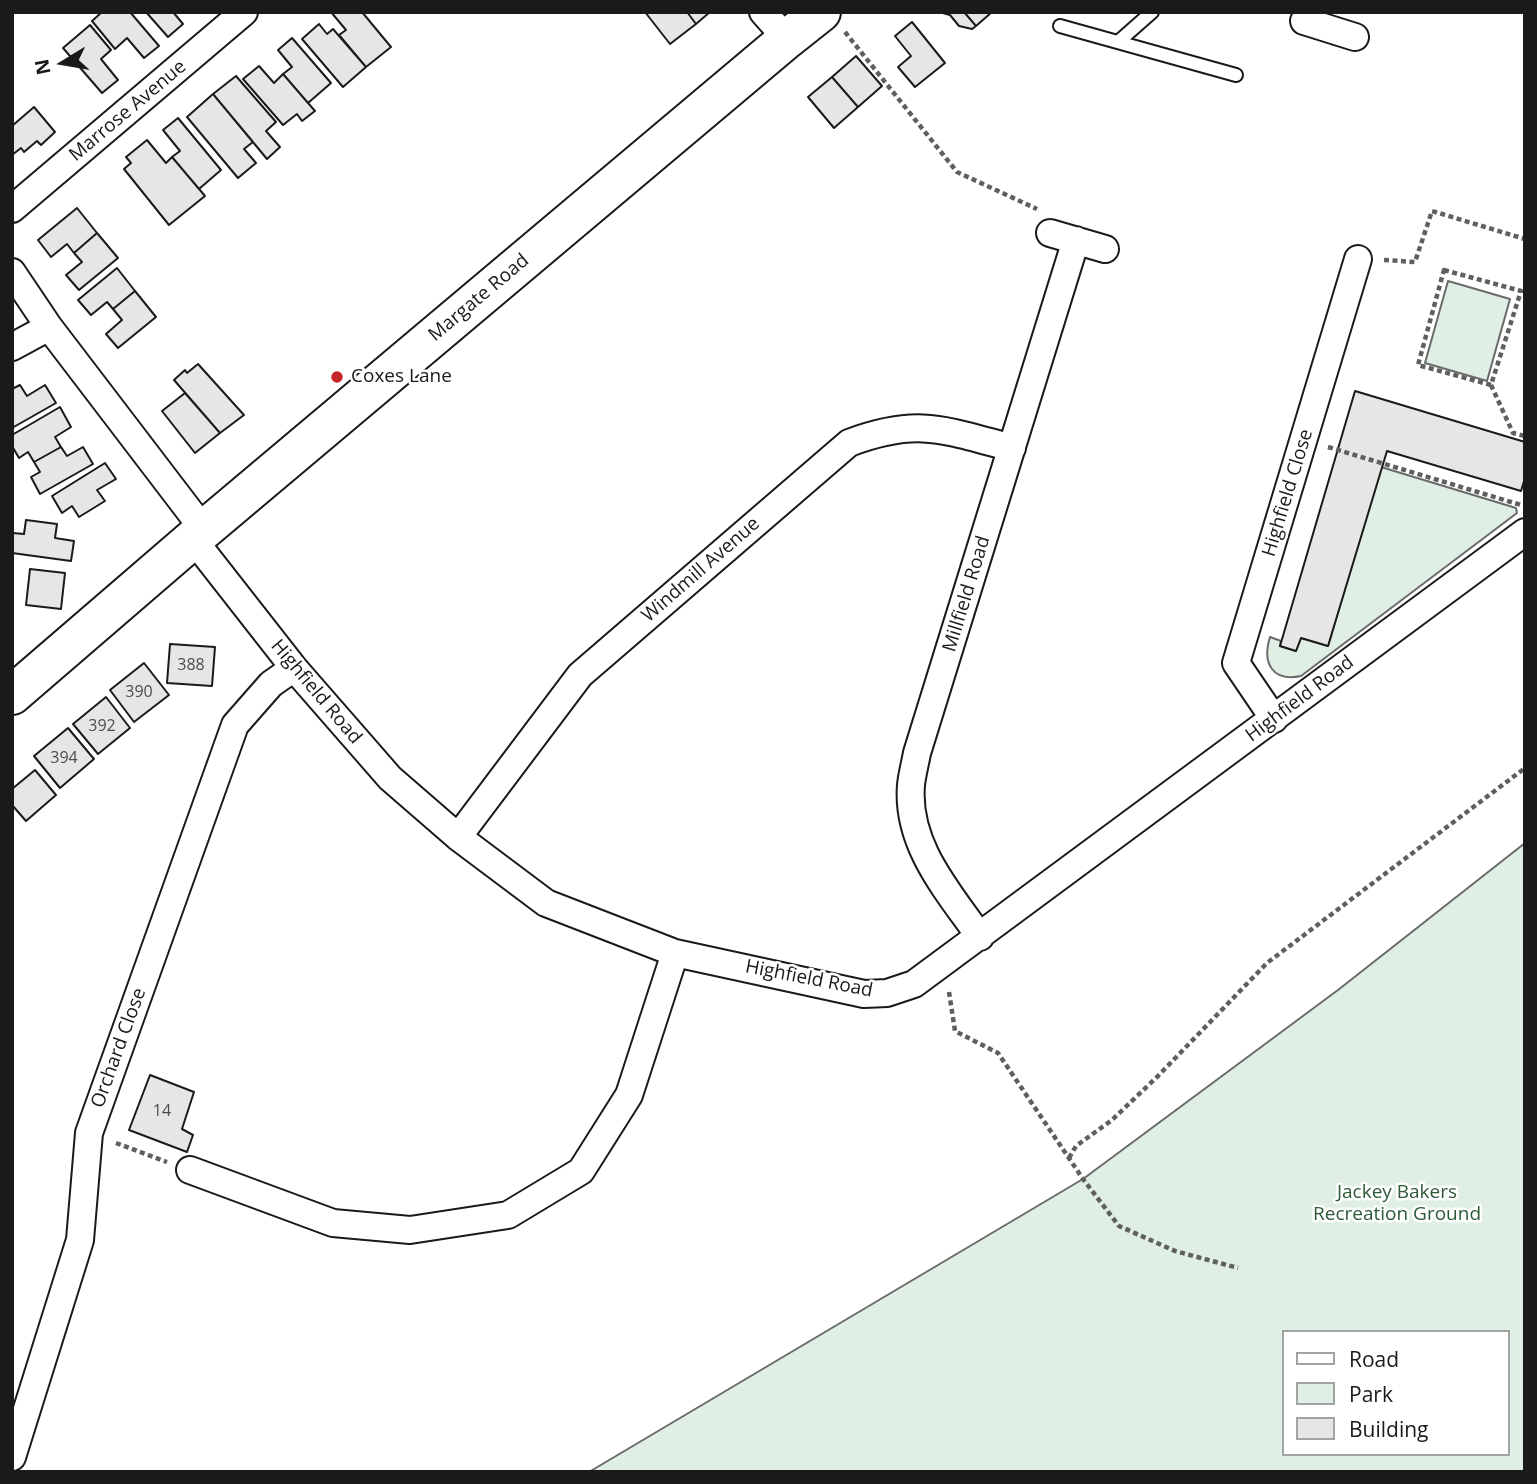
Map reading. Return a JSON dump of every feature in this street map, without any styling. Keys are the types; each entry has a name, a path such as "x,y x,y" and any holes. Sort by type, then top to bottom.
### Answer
{"main road":[{"name":"Margate Road","path":"12,695 199,534 775,25 829,18"}],"street":[{"name":"Marrose Avenue","path":"12,209 244,12"},
{"path":"1322,21 1356,37"},
{"path":"1050,233 1105,249"},
{"name":"Millfield Road","path":"980,937 925,858 911,811 911,785 918,753 1076,240"},
{"name":"Highfield Close","path":"1274,719 1237,663 1358,259"},
{"path":"12,272 199,534"},
{"path":"12,347 49,327"},
{"name":"Windmill Avenue","path":"458,837 580,675 849,443 877,432 909,427 937,428 1012,448"},
{"name":"Highfield Road","path":"199,534 294,668 390,778 458,837 546,903 675,953 864,994 887,993 914,984 1525,532"},
{"name":"Orchard Close","path":"12,1457 80,1240 89,1133 235,725 271,684 294,668"},
{"path":"190,1170 333,1223 410,1230 508,1215 581,1171 629,1096 675,953"}],"lane":[{"path":"1118,42 1152,12"},
{"path":"1060,26 1236,75"}],"path":[{"path":"829,18 957,172 1048,214 1050,233"},
{"path":"1358,259 1415,262 1432,211 1525,239"},
{"path":"1491,384 1418,365 1444,270 1521,291 1491,384 1513,433 1525,436"},
{"path":"1304,439 1525,507"},
{"path":"1069,1157 1076,1146 1112,1120 1158,1076 1267,963 1525,768"},
{"path":"944,962 955,1031 998,1053 1119,1226 1175,1251 1238,1268"},
{"path":"89,1133 190,1170"}],"green space":[{"path":"1448,281 1510,299 1487,381 1425,363"},
{"path":"1381,467 1516,508 1517,513 1301,676 1291,677 1276,673 1267,655 1270,637 1281,641 1280,646 1296,651 1301,638 1328,646"},
{"name":"Jackey Bakers Recreation Ground","path":"1525,843 1525,1472 589,1472 1083,1179 1338,990"}],"building":[{"path":"102,12 130,12 159,46 144,58 127,38 115,49 92,21"},
{"path":"146,12 173,12 183,24 168,37"},
{"path":"331,12 362,12 391,47 366,67 339,35 346,30"},
{"path":"645,12 687,12 696,24 670,44"},
{"path":"687,12 710,12 696,24"},
{"path":"939,12 964,12 976,26 972,29 959,26 950,15"},
{"path":"964,12 992,12 976,26"},
{"path":"912,22 945,63 915,87 898,67 911,56 895,36"},
{"path":"319,24 327,34 333,29 366,67 343,87 302,39"},
{"path":"90,25 111,50 101,59 118,80 102,93 63,48"},
{"path":"292,38 331,83 308,103 283,74 292,67 278,50"},
{"path":"856,56 882,86 858,107 832,77"},
{"path":"259,66 274,83 283,74 315,111 302,121 297,114 283,125 243,79"},
{"path":"236,76 276,122 266,131 280,147 267,159 213,94"},
{"path":"832,77 858,107 834,128 808,97"},
{"path":"213,94 253,142 244,149 256,163 238,178 187,117"},
{"path":"34,107 55,132 41,145 37,141 24,152 21,148 12,155 12,126"},
{"path":"178,118 221,170 199,189 172,157 180,151 163,130"},
{"path":"147,140 166,163 172,157 205,196 169,225 124,169 131,163 126,157"},
{"path":"77,208 97,233 74,253 67,244 51,257 38,240"},
{"path":"97,233 118,258 79,290 66,275 82,262 74,253"},
{"path":"117,268 135,291 113,309 107,302 91,315 78,300"},
{"path":"135,291 156,317 118,348 106,334 122,320 113,309"},
{"path":"198,364 244,415 220,433 174,380 185,370 187,373"},
{"path":"20,385 27,396 45,385 56,403 12,428 12,389"},
{"path":"1355,391 1525,442 1525,478 1521,491 1387,451 1328,646 1301,638 1296,651 1280,646"},
{"path":"185,393 220,433 195,453 162,411"},
{"path":"60,407 71,427 55,437 61,447 34,462 28,452 19,458 12,446 12,435"},
{"path":"61,447 67,456 83,447 93,464 40,494 31,477 40,472 34,462"},
{"path":"105,463 116,479 97,490 105,501 79,517 72,506 62,513 52,496"},
{"path":"26,520 57,524 55,538 74,541 71,561 12,553 13,533 24,534"},
{"path":"30,569 65,573 61,609 26,605"},
{"path":"170,644 215,647 212,686 167,683"},
{"path":"144,663 169,695 134,722 110,690"},
{"path":"106,697 130,728 98,754 73,724"},
{"path":"68,728 94,759 60,788 34,756"},
{"path":"35,770 56,795 26,821 12,805 12,789"},
{"path":"150,1075 194,1092 182,1129 193,1135 187,1152 129,1130"}],"place":[{"name":"Coxes Lane","path":"337,377"}]}
